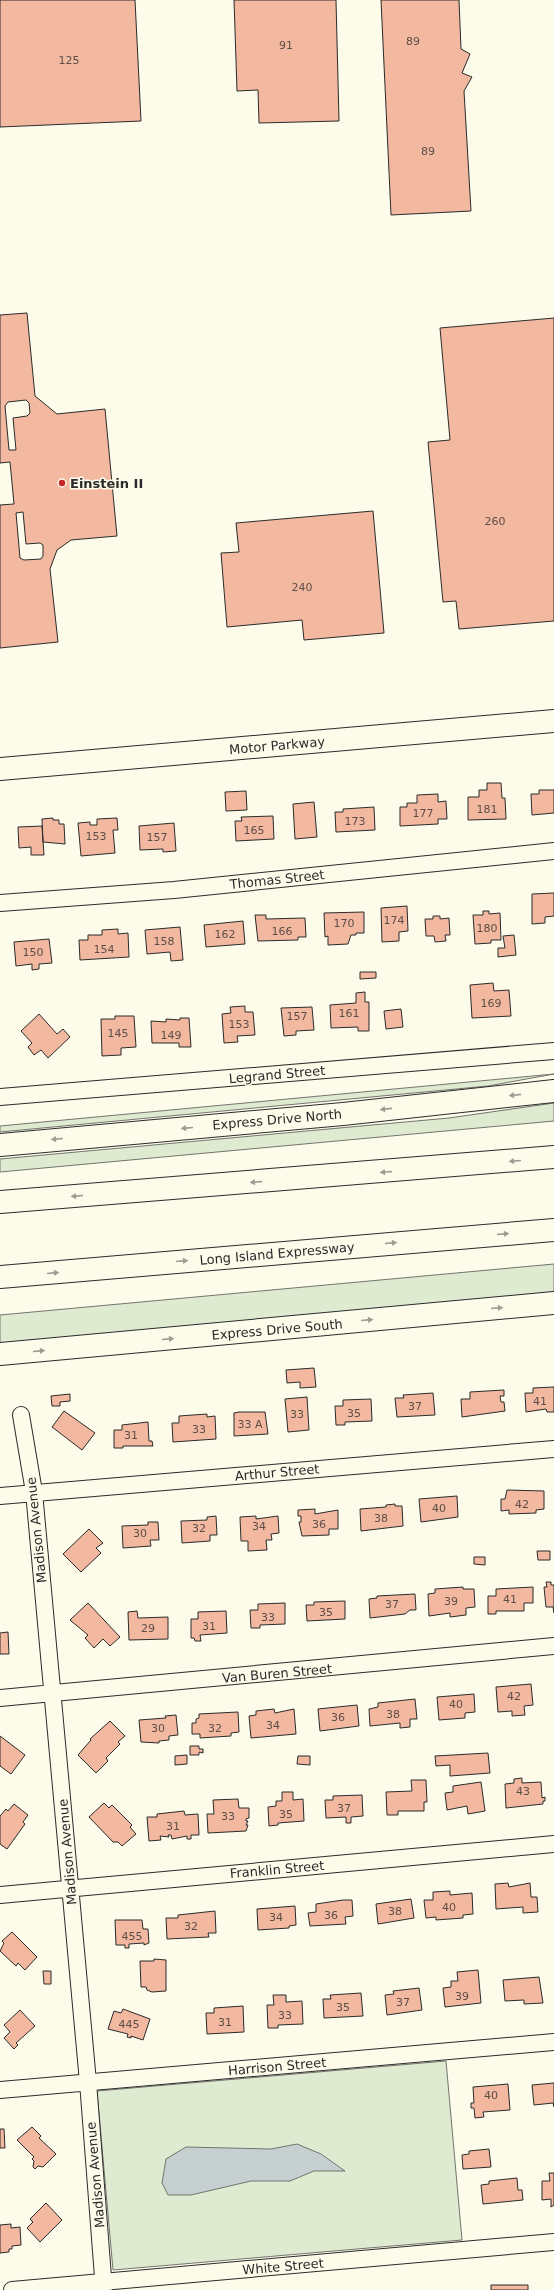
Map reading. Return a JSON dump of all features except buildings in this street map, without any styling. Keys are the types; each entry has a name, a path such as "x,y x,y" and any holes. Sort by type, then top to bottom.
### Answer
{"main road":[{"name":"Motor Parkway","path":"0,769 554,721"},
{"name":"Express Drive North","path":"0,1145 343,1114 554,1091"},
{"path":"0,1202 554,1157"},
{"name":"Long Island Expressway","path":"0,1277 554,1230"},
{"name":"Express Drive South","path":"0,1354 554,1303"}],"street":[{"name":"Thomas Street","path":"0,903 174,890 554,851"},
{"name":"Legrand Street","path":"0,1097 554,1051"},
{"name":"Madison Avenue","path":"21,1415 34,1492 88,2082 104,2286"},
{"name":"Arthur Street","path":"0,1496 554,1449"},
{"name":"Van Buren Street","path":"0,1698 554,1646"},
{"name":"Franklin Street","path":"0,1895 554,1844"},
{"name":"Harrison Street","path":"0,2090 554,2042"},
{"name":"White Street","path":"12,2290 104,2286 554,2242"}],"green space":[{"path":"554,1074 488,1086 0,1132 0,1126"},
{"path":"554,1103 554,1121 0,1172 0,1159 449,1118"},
{"path":"554,1264 554,1296 0,1345 0,1315"},
{"path":"446,2061 462,2240 113,2270 97,2091"}],"shaded area":[{"path":"297,2144 321,2154 345,2171 314,2171 290,2181 251,2181 191,2195 168,2195 162,2183 166,2159 186,2147 271,2149"}],"place":[{"name":"Einstein II","path":"62,483"}]}
